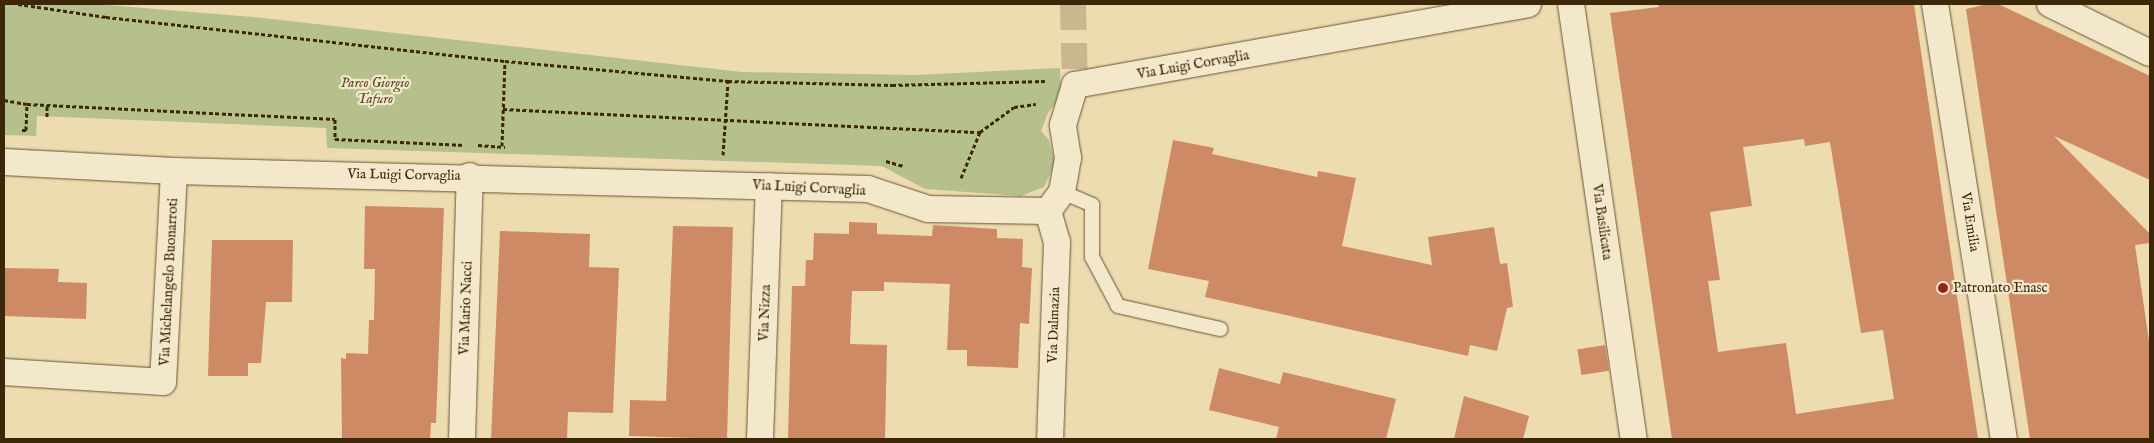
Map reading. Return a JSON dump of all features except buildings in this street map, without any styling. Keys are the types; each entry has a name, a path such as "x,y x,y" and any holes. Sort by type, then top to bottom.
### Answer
{"street":[{"name":"Via Luigi Corvaglia","path":"1063,83 1528,4"},
{"name":"Via Basilicata","path":"1571,4 1634,439"},
{"name":"Via Emilia","path":"1936,4 2004,439"},
{"path":"2050,4 2150,53"},
{"path":"1055,202 1068,158 1063,124 1063,83"},
{"name":"Via Luigi Corvaglia","path":"4,162 174,171 470,176 868,189 928,209 1055,202"},
{"name":"Via Michelangelo Buonarroti","path":"4,372 163,382 174,171"},
{"name":"Via Mario Nacci","path":"462,439 470,176"},
{"name":"Via Nizza","path":"760,439 769,186"},
{"name":"Via Dalmazia","path":"1050,439 1057,242 1055,202"}],"lane":[{"path":"1055,202 1092,206 1092,257 1118,306 1220,328"}],"path":[{"path":"18,4 106,17 505,61 728,81 892,84 1063,83"},
{"path":"502,146 505,61"},
{"path":"723,156 728,81"},
{"path":"4,100 27,104 335,119 335,139 511,147"},
{"path":"18,130 26,130 27,104"},
{"path":"47,105 47,117"},
{"path":"953,178 962,178 980,132 1014,107 1035,106"},
{"path":"503,109 980,132"},
{"path":"713,156 730,156"},
{"path":"875,160 894,161 908,170"}],"green space":[{"name":"Parco Giorgio Tafuro","path":"4,4 95,4 253,17 742,72 914,75 1060,68 1061,96 1048,113 1041,131 1049,140 1055,164 1044,187 1021,196 925,189 882,166 327,148 326,128 37,116 36,136 4,135"}],"tunnel":[{"path":"1073,4 1075,85"}],"place":[{"name":"Patronato Enasc","path":"1943,288"}]}
